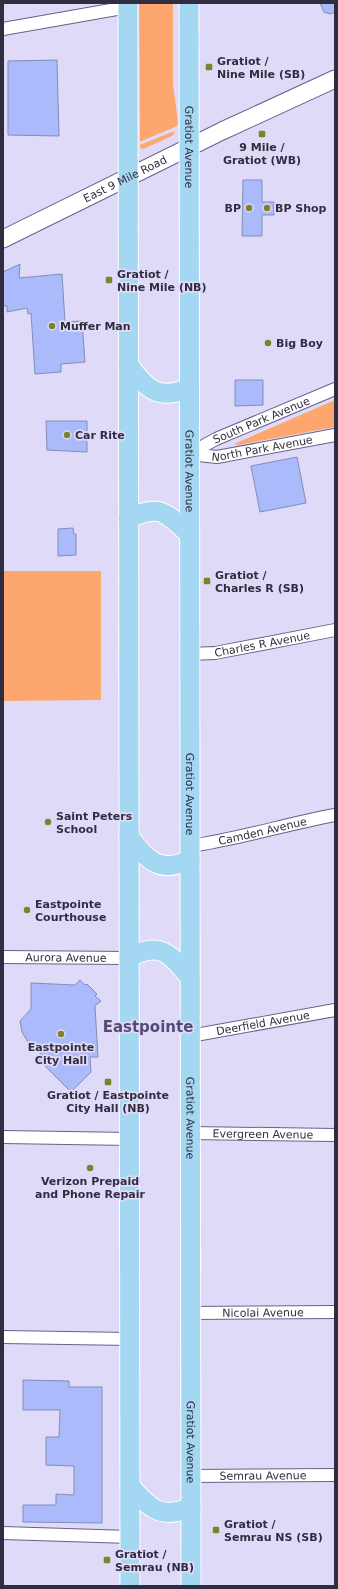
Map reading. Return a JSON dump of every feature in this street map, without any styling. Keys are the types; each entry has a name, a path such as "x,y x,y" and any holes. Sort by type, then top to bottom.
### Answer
{"main road":[{"name":"Gratiot Avenue","path":"189,3 191,1586"},
{"path":"128,5 130,1586"},
{"name":"East 9 Mile Road","path":"3,239 188,148 335,79"},
{"path":"128,364 140,380 156,392 173,394 189,388"},
{"path":"128,518 146,511 155,510 168,516 189,534"},
{"path":"129,836 146,857 166,867 174,866 190,853"},
{"path":"129,958 143,950 158,950 175,960 190,978"},
{"path":"130,1486 146,1504 161,1513 176,1513 191,1507"}],"street":[{"path":"3,29 128,5"},
{"name":"South Park Avenue","path":"189,454 216,439 335,389"},
{"name":"North Park Avenue","path":"189,454 217,457 335,435"},
{"name":"Charles R Avenue","path":"189,654 215,653 335,630"},
{"name":"Camden Avenue","path":"190,853 216,842 294,822 335,815"},
{"name":"Aurora Avenue","path":"3,957 129,958"},
{"name":"Deerfield Avenue","path":"190,1036 335,1010"},
{"name":"Evergreen Avenue","path":"191,1134 335,1136"},
{"path":"3,1137 130,1139"},
{"name":"Nicolai Avenue","path":"191,1313 335,1312"},
{"path":"3,1337 130,1339"},
{"name":"Semrau Avenue","path":"191,1476 335,1475"},
{"path":"3,1533 130,1537"}],"shaded area":[{"path":"139,3 173,3 173,84 178,122 177,126 142,141 140,141"},
{"path":"175,132 172,136 143,149 140,147 140,145"},
{"path":"335,400 335,427 238,445 234,444"},
{"path":"3,571 101,571 101,700 3,701"}],"building":[{"path":"320,3 335,3 335,12 330,14 324,12"},
{"path":"57,60 59,136 8,135 8,61"},
{"path":"243,180 262,180 262,202 274,202 274,215 262,215 262,236 242,236"},
{"path":"20,264 19,278 62,274 65,322 82,321 85,362 61,364 61,372 35,374 31,313 28,314 27,308 7,312 7,306 3,306 3,272"},
{"path":"235,380 263,380 263,405 235,406"},
{"name":"Car Rite","path":"46,421 87,421 87,452 47,450"},
{"path":"297,457 306,503 260,512 251,466"},
{"path":"73,528 74,534 76,534 76,555 58,556 58,529"},
{"name":"Eastpointe City Hall","path":"80,980 85,985 87,984 97,994 95,996 101,1001 95,1006 98,1057 90,1057 91,1072 71,1092 39,1060 42,1055 28,1042 22,1032 20,1021 31,1009 31,983 75,985"},
{"path":"23,1380 69,1381 69,1387 102,1387 102,1523 23,1522 23,1505 56,1505 56,1494 74,1495 74,1466 46,1465 46,1437 59,1437 60,1410 23,1410"}],"place":[{"name":"Gratiot / Nine Mile (SB)","path":"209,67"},
{"name":"9 Mile / Gratiot (WB)","path":"262,134"},
{"name":"BP","path":"249,208"},
{"name":"BP Shop","path":"267,208"},
{"name":"Gratiot / Nine Mile (NB)","path":"109,280"},
{"name":"Muffer Man","path":"52,326"},
{"name":"Big Boy","path":"268,343"},
{"name":"Car Rite","path":"67,435"},
{"name":"Gratiot / Charles R (SB)","path":"207,581"},
{"name":"Saint Peters School","path":"48,822"},
{"name":"Eastpointe Courthouse","path":"27,910"},
{"name":"Eastpointe City Hall","path":"61,1034"},
{"name":"Gratiot / Eastpointe City Hall (NB)","path":"108,1082"},
{"name":"Verizon Prepaid and Phone Repair","path":"90,1168"},
{"name":"Gratiot / Semrau NS (SB)","path":"216,1530"},
{"name":"Gratiot / Semrau (NB)","path":"107,1560"}],"district":[{"name":"Eastpointe","path":"148,1027"}]}
